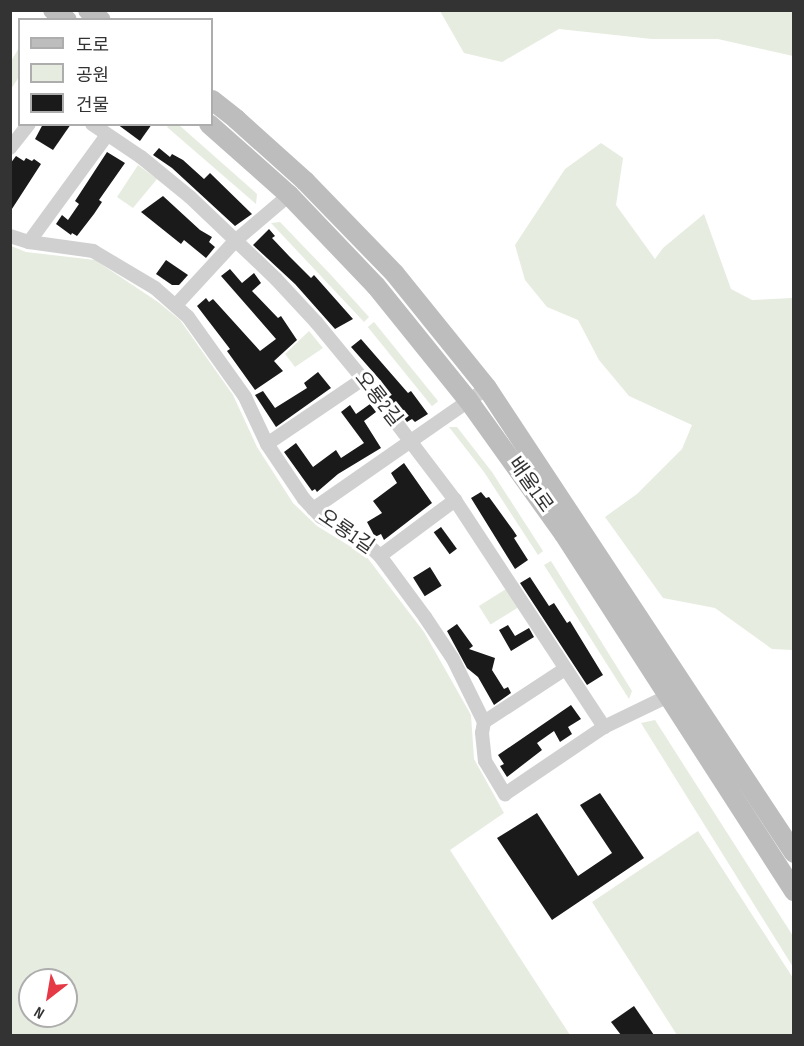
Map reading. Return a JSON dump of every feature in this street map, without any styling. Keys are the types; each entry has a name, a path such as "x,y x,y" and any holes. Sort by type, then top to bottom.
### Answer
{"main road":[{"name":"배울1로","path":"213,101 236,118 305,182 395,274 487,388 794,853"},
{"name":"배울1로","path":"211,126 289,195 376,286 468,400 564,534 794,891"}],"street":[{"path":"10,148 27,126"},
{"name":"오룡2길","path":"95,126 141,157 190,197 276,279 363,379 455,500 604,727"},
{"path":"29,242 107,135"},
{"path":"176,305 235,241 289,195"},
{"name":"오룡1길","path":"10,236 29,242 93,251 133,273 176,305 195,326 245,397 267,444 313,509 365,542 380,556 453,659 484,722 482,733 485,761 505,794 604,727 668,696"},
{"path":"267,444 363,379"},
{"path":"313,509 487,388"},
{"path":"380,556 455,500"},
{"path":"484,722 565,669"}],"green space":[{"path":"440,11 793,11 793,56 718,39 652,39 559,29 502,62 464,53"},
{"path":"18,50 18,78 11,89 11,61"},
{"path":"180,126 257,194 256,204 167,127"},
{"path":"601,143 623,158 616,205 655,259 663,248 704,214 731,289 752,300 793,298 793,650 772,649 715,608 663,598 605,517 637,494 682,449 692,425 629,396 599,360 578,320 547,307 525,280 515,245 565,169"},
{"path":"138,165 157,179 133,208 117,197"},
{"path":"280,222 369,317 364,322 271,223"},
{"path":"11,246 26,252 95,260 158,302 180,320 233,395 257,447 293,503 317,526 366,556 424,632 471,715 474,759 504,813 450,850 570,1035 11,1035"},
{"path":"374,322 438,401 432,406 368,327"},
{"path":"309,331 323,348 295,367 285,354"},
{"path":"449,427 457,427 492,472 543,551 538,555 484,472"},
{"path":"551,561 632,691 629,699 544,565"},
{"path":"506,589 518,608 491,625 479,606"},
{"path":"655,720 793,936 793,967 641,723"},
{"path":"698,831 793,978 793,1035 677,1035 592,902"}],"building":[{"path":"42,126 70,126 53,150 35,139"},
{"path":"120,126 151,126 140,141"},
{"path":"159,148 170,157 172,154 183,160 204,179 210,173 252,214 235,226 172,168 153,155"},
{"path":"107,152 125,163 99,200 102,202 94,214 77,236 72,233 71,235 56,224 62,215 68,220 79,204 75,201"},
{"path":"16,156 24,161 26,158 32,161 34,159 41,164 10,212 10,164"},
{"path":"163,196 200,230 212,237 209,242 215,247 206,258 184,240 181,244 141,212"},
{"path":"269,229 275,236 272,238 311,278 314,275 353,319 335,329 295,284 253,245"},
{"path":"166,260 188,275 179,285 172,285 156,274"},
{"path":"230,269 242,283 254,273 261,283 252,291 278,318 281,316 297,340 274,361 283,371 255,390 227,351 230,349 197,306 206,298 209,302 213,299 260,351 276,339 221,276"},
{"path":"361,339 408,393 411,391 428,414 415,422 412,419 407,422 378,383 381,381 351,347"},
{"path":"318,372 331,388 276,427 255,395 263,391 275,408 307,388 304,383"},
{"path":"370,404 376,412 364,421 381,448 338,474 317,492 315,489 312,491 284,452 296,443 313,467 336,450 341,458 364,443 341,412 350,405 356,414"},
{"path":"404,463 432,503 384,540 381,534 375,537 367,522 382,513 373,501 397,483 391,473"},
{"path":"481,492 486,498 489,497 513,530 517,536 514,538 528,560 515,569 471,498"},
{"path":"441,527 457,549 450,554 434,532"},
{"path":"430,567 442,586 425,596 413,578"},
{"path":"530,577 549,606 554,603 567,623 570,621 603,675 587,685 520,583"},
{"path":"457,624 473,646 469,649 495,658 492,670 504,689 508,687 511,693 494,705 478,677 467,668 447,631"},
{"path":"508,625 515,636 529,628 534,637 511,651 499,630"},
{"path":"571,705 581,719 568,727 572,734 560,742 554,731 537,743 542,750 507,777 500,766 504,764 498,755"},
{"path":"600,793 644,858 552,920 497,838 537,813 578,876 612,853 580,805"},
{"path":"634,1006 654,1035 621,1035 611,1022"}]}
